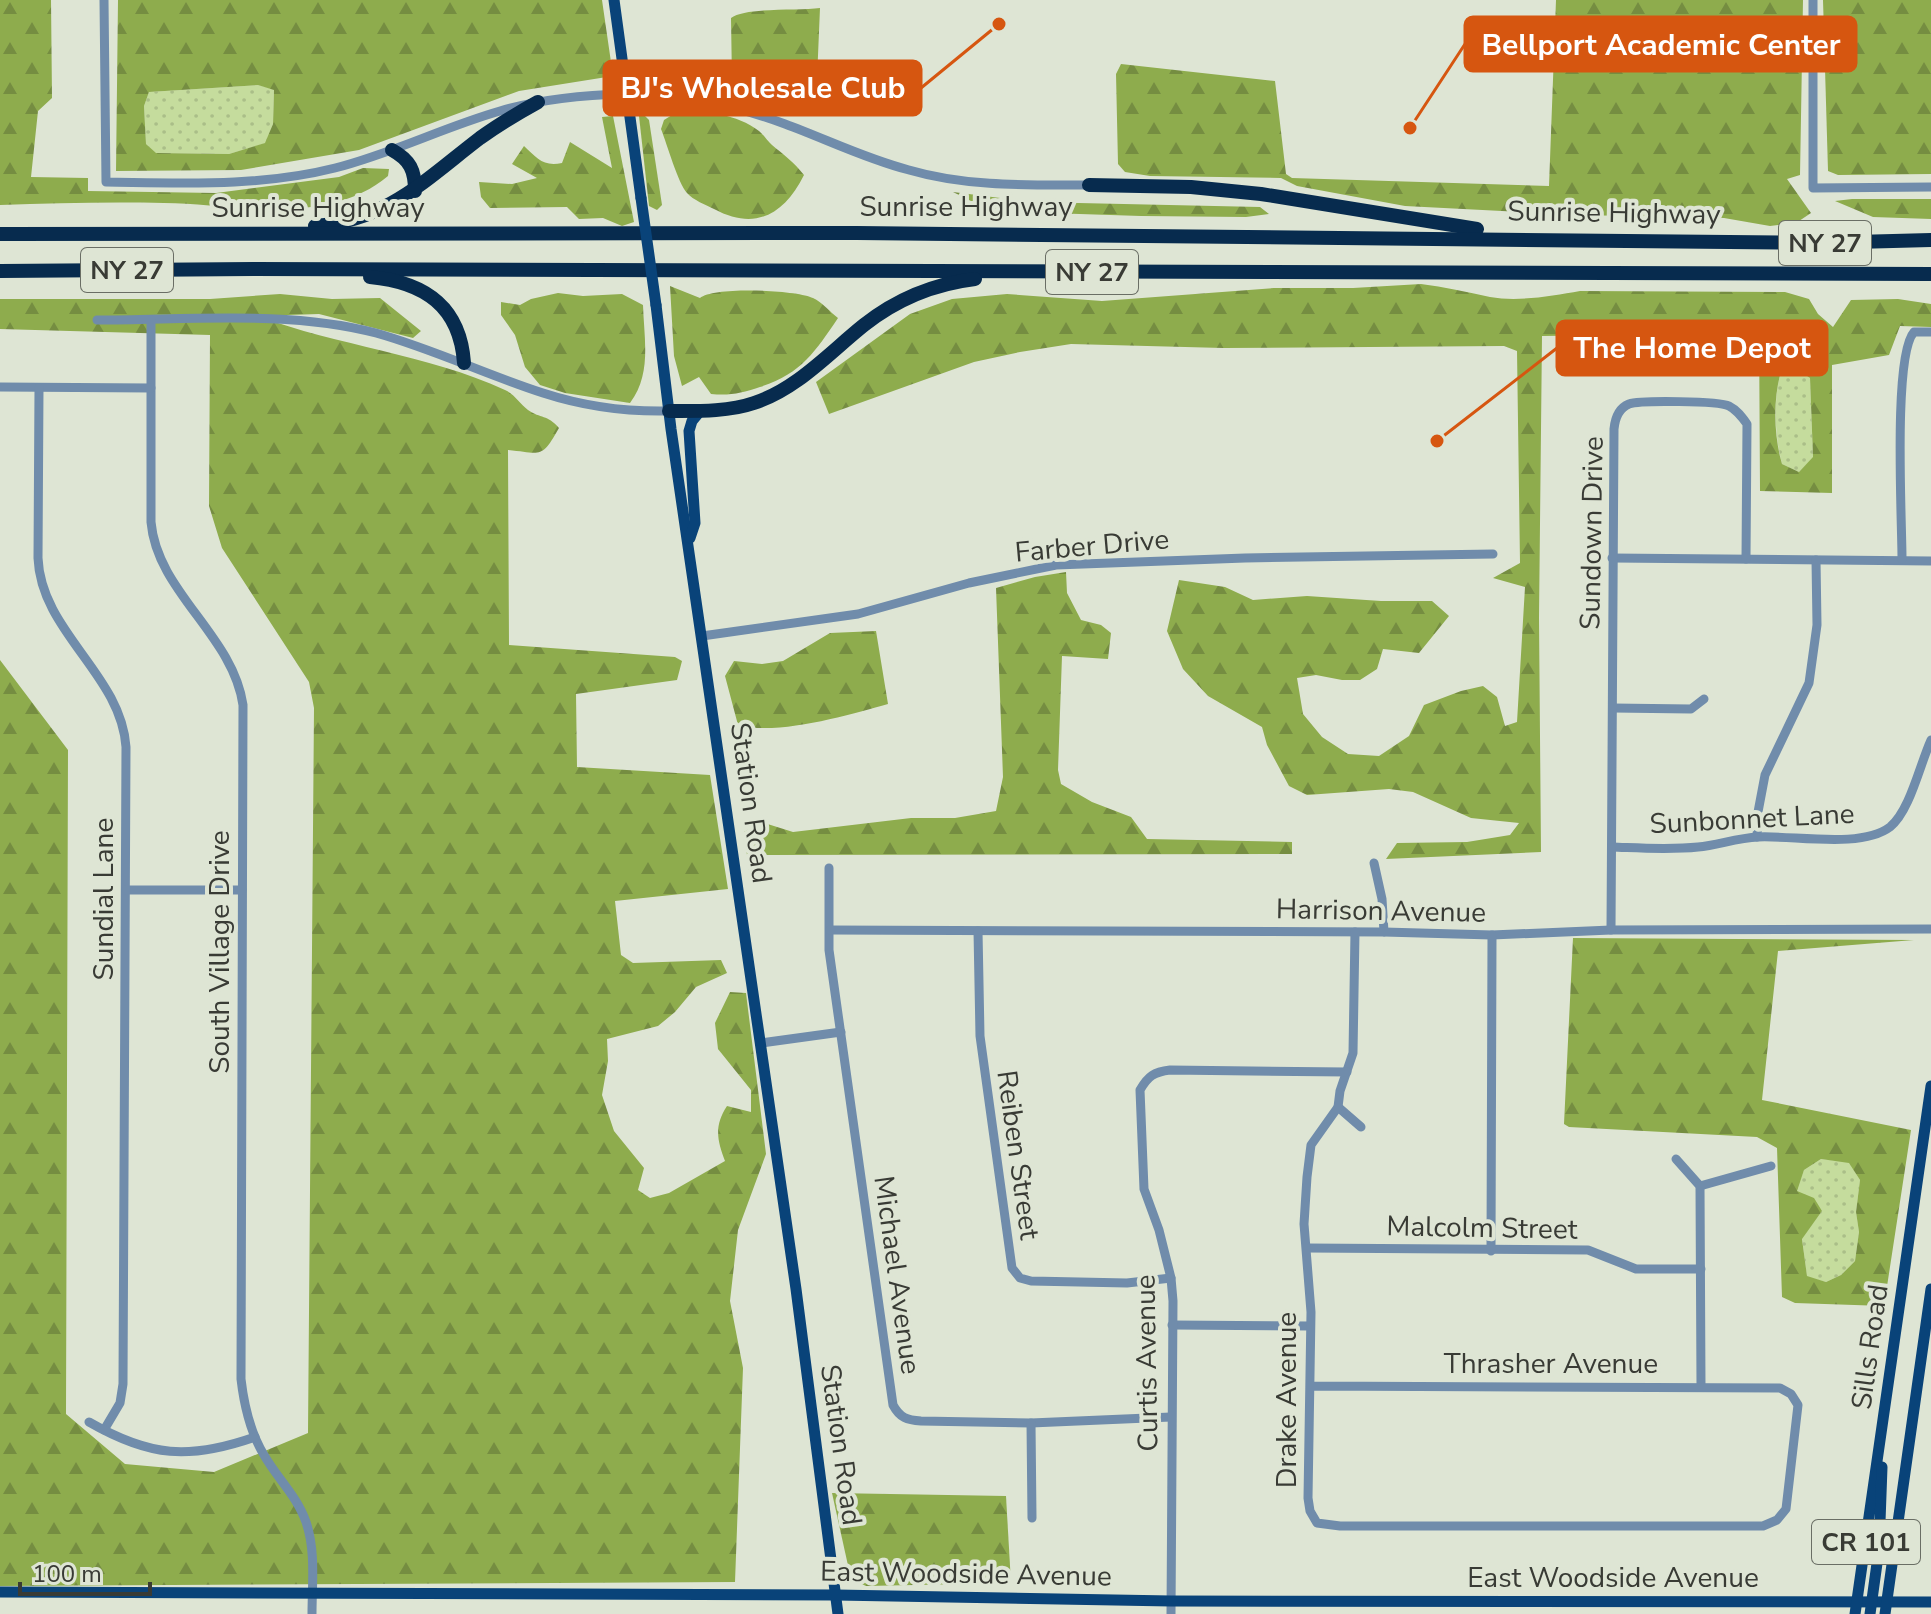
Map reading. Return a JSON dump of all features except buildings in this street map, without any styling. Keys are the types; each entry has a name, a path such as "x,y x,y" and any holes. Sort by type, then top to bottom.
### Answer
{"highway":[{"path":"212,234 346,222 374,213 415,191 477,140 538,102"},
{"path":"392,150 403,156 412,167 415,191"},
{"path":"1089,185 1225,190 1329,204 1454,227 1616,239"},
{"name":"Sunrise Highway","path":"0,234 872,233 1817,243 1931,240"},
{"path":"253,269 374,277 412,286 440,303 453,319 461,340 464,363"},
{"name":"NY 27","path":"0,271 1931,274"},
{"path":"669,411 754,403 780,391 817,366 874,317 921,291 960,281 1021,279 1059,272"}],"main road":[{"name":"Station Road","path":"614,0 838,1614"},
{"path":"688,543 695,523 689,431 701,410"},
{"name":"Sills Road","path":"1856,1608 1931,1086"},
{"name":"Sills Road","path":"1886,1608 1931,1289"},
{"path":"1871,1608 1880,1528 1882,1432"},
{"name":"East Woodside Avenue","path":"0,1592 836,1595 1171,1608 1886,1608 1931,1602"}],"street":[{"path":"104,0 106,182 210,183 276,179 335,168 470,121 538,102 628,94 673,97 729,107 774,120 913,172 994,183 1089,185"},
{"path":"1813,0 1813,188 1931,187"},
{"path":"97,320 282,320 325,323 375,333 562,398 625,409 669,411"},
{"name":"South Village Drive","path":"151,320 151,522 154,542 167,570 232,669 241,692 241,1365 246,1406 255,1437 307,1524 311,1552 312,1614"},
{"path":"1902,559 1903,364 1911,335 1918,330 1931,332"},
{"path":"0,387 151,388"},
{"name":"Sundial Lane","path":"39,388 39,575 53,612 121,716 126,747 123,1384 120,1403 104,1430"},
{"name":"Sundown Drive","path":"1611,930 1612,558 1616,417 1622,408 1633,403 1718,403 1731,407 1747,424 1746,559"},
{"name":"Farber Drive","path":"702,636 858,614 969,583 1056,565 1493,554"},
{"path":"1612,558 1931,561"},
{"path":"1757,837 1765,775 1809,683 1817,625 1816,560"},
{"path":"1613,708 1691,709 1704,699"},
{"name":"Sunbonnet Lane","path":"1612,847 1691,848 1757,837 1850,838 1887,829 1900,818 1909,801 1931,740"},
{"path":"1374,863 1382,899 1384,932"},
{"name":"Michael Avenue","path":"829,868 829,950 893,1405 898,1414 908,1420 1031,1423 1171,1417"},
{"path":"126,890 242,890"},
{"name":"Harrison Avenue","path":"830,930 1492,935 1611,930 1931,929"},
{"name":"Reiben Street","path":"978,931 980,1036 1012,1268 1020,1278 1031,1281 1127,1283 1171,1278"},
{"name":"Drake Avenue","path":"1355,932 1353,1053 1338,1107 1311,1145 1304,1224 1310,1326 1310,1511 1317,1523 1340,1526 1763,1526 1777,1520 1786,1509 1798,1418 1798,1405 1791,1394"},
{"path":"1491,1251 1492,935"},
{"path":"761,1043 841,1032"},
{"name":"Curtis Avenue","path":"1171,1608 1171,1278 1159,1230 1144,1189 1140,1090 1156,1071 1347,1072"},
{"path":"1338,1107 1361,1127"},
{"path":"1676,1159 1700,1186 1701,1386"},
{"path":"1700,1186 1771,1166"},
{"name":"Malcolm Street","path":"1307,1248 1588,1250 1636,1269 1701,1269"},
{"path":"1172,1325 1310,1326"},
{"name":"Thrasher Avenue","path":"1310,1386 1701,1386 1780,1388 1791,1394"},
{"path":"89,1422 138,1446 185,1454 216,1449 255,1437"},
{"path":"1031,1423 1032,1518"}],"green space":[{"path":"0,0 51,0 52,98 38,111 31,177 88,178 88,191 216,193 339,177 363,168 389,169 388,176 364,192 338,202 310,207 281,209 143,203 0,205"},
{"path":"118,0 602,0 613,76 519,91 359,150 241,170 116,171","holes":["258,85 274,90 273,124 265,143 229,154 156,153 146,144 144,106 149,92"]},
{"path":"1556,0 1803,0 1800,175 1787,179 1811,213 1796,223 1770,226 1724,218 1578,215 1405,206 1297,186 1281,178 1150,176 1125,172 1118,164 1116,74 1121,64 1275,81 1286,174 1292,178 1549,186"},
{"path":"1823,0 1931,0 1931,174 1838,175 1828,171"},
{"path":"820,8 816,103 793,112 737,91 732,81 731,18 748,12"},
{"path":"258,85 274,89 273,124 266,143 229,154 155,153 146,144 144,106 149,92"},
{"path":"680,110 731,117 759,131 804,175 796,189 778,209 755,218 729,215 693,198 680,181 661,129 664,120"},
{"path":"642,113 649,120 662,205 657,210 649,206 639,116"},
{"path":"613,116 634,222 622,226 603,218 579,219 567,207 490,208 481,197 479,182 512,184 537,178 512,164 524,146 541,160 555,164 562,163 570,142 612,168 602,117"},
{"path":"953,192 1033,202 1260,207 1269,214 1246,217 1018,212 981,206"},
{"path":"1931,199 1931,219 1873,217 1835,201"},
{"path":"1421,284 1512,299 1580,291 1785,292 1809,299 1818,314 1833,327 1851,300 1898,299 1931,304 1931,327 1900,326 1889,355 1832,365 1832,493 1760,491 1759,322 1696,324 1693,334 1542,336 1539,618 1541,852 1386,859 1397,843 1467,842 1510,835 1519,823 1471,818 1413,792 1389,789 1307,795 1289,786 1267,745 1262,727 1208,696 1183,669 1167,631 1179,580 1225,587 1253,600 1307,596 1432,601 1449,616 1419,653 1383,649 1377,669 1360,680 1316,675 1297,678 1303,714 1322,737 1348,754 1379,756 1409,736 1424,705 1461,691 1483,686 1497,697 1505,726 1517,722 1525,587 1493,578 1520,563 1517,351 1504,346 1223,348 1071,344 974,362 829,414 816,382 910,314 952,299 1007,294 1102,301 1274,288","holes":["1798,370 1810,378 1813,457 1799,472 1782,464 1776,431 1776,396 1780,375"]},
{"path":"670,286 700,298 708,294 738,291 804,295 816,300 838,318 806,360 786,376 742,392 711,394 699,377 682,386 674,356"},
{"path":"558,293 583,296 622,294 643,305 644,368 637,392 630,403 565,393 540,385 525,367 515,335 501,315 501,302 520,305 531,299"},
{"path":"280,294 332,299 380,298 421,331 413,338 319,314 258,316 475,378 508,392 528,410 559,428 544,450 534,453 508,450 509,645 675,657 682,661 677,680 576,694 577,767 710,775 728,889 615,901 621,955 633,963 721,960 727,973 696,987 675,1012 658,1026 607,1039 608,1061 602,1095 614,1131 644,1168 638,1190 650,1198 669,1193 725,1161 719,1140 720,1120 727,1106 751,1112 751,1090 718,1049 715,1023 730,992 746,993 766,1154 738,1230 730,1301 743,1368 735,1582 0,1586 0,660 68,750 66,1414 125,1464 214,1472 308,1433 314,708 309,682 222,548 209,506 210,335 0,329 0,299 210,299"},
{"path":"1799,370 1810,378 1813,458 1799,472 1782,464 1776,431 1776,408 1780,375"},
{"path":"1066,572 1067,593 1081,620 1101,625 1111,633 1108,659 1062,656 1058,770 1061,784 1092,802 1131,817 1147,839 1292,842 1292,854 761,855 759,871 750,878 744,832 761,822 793,832 911,818 955,818 996,811 1003,777 996,588"},
{"path":"876,631 888,704 792,726 754,728 738,725 725,676 734,661 762,664 783,661 830,633"},
{"path":"1573,938 1914,940 1778,951 1762,1100 1911,1130 1884,1306 1795,1303 1782,1297 1777,1148 1757,1137 1569,1127 1564,1124","holes":["1821,1159 1849,1163 1860,1180 1855,1261 1841,1275 1826,1282 1807,1276 1802,1239 1822,1211 1814,1198 1797,1191 1804,1170"]},
{"path":"1821,1159 1849,1162 1860,1180 1855,1261 1841,1275 1826,1282 1807,1277 1802,1238 1822,1211 1796,1191 1804,1170"},
{"path":"832,1493 1006,1496 1011,1583 866,1586 851,1579"}],"place":[{"name":"BJ's Wholesale Club","path":"999,24"},
{"name":"Bellport Academic Center","path":"1410,128"},
{"name":"The Home Depot","path":"1437,441"}]}
